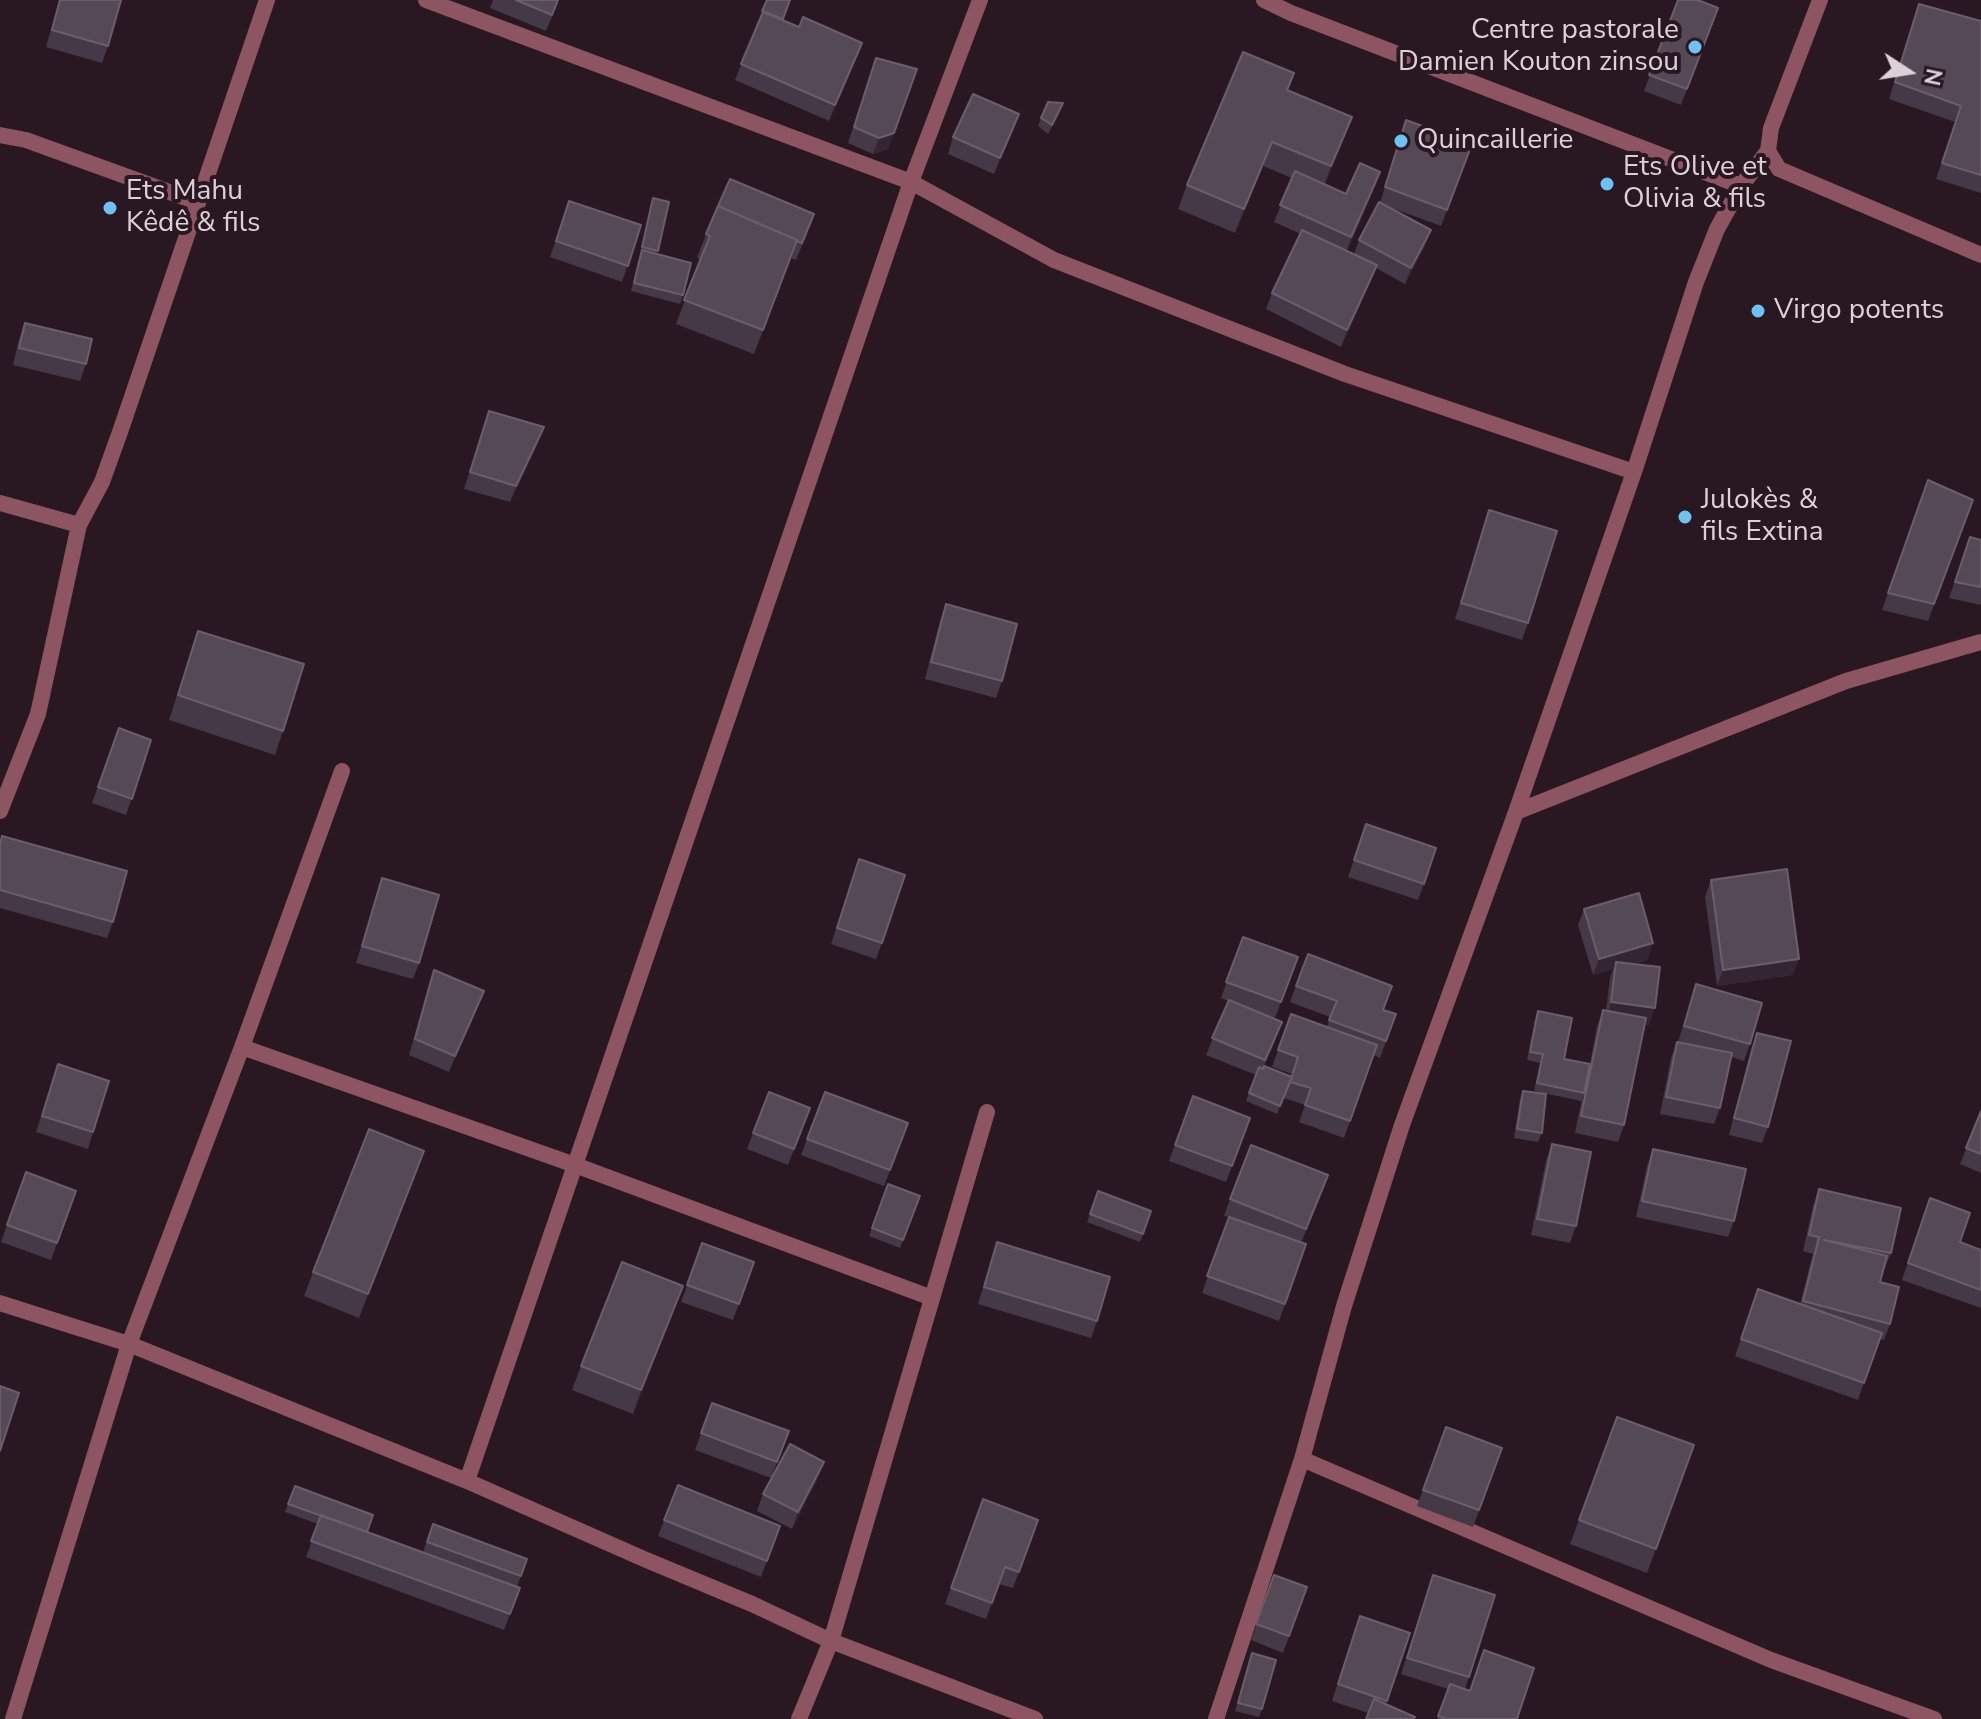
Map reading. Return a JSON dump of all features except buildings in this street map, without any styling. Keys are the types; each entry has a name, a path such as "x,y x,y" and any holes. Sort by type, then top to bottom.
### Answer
{"street":[{"path":"0,811 38,714 79,525 102,482 120,432 267,0"},
{"path":"426,0 911,182 1054,260 1345,374 1634,472"},
{"path":"467,1481 911,182 980,0"},
{"path":"1264,0 1741,186"},
{"path":"1216,1719 1302,1459 1344,1306 1402,1125 1516,812 1696,282 1717,229 1741,186 1768,151 1771,128 1820,0"},
{"path":"0,135 26,140 197,202"},
{"path":"1768,151 1779,169 1981,255"},
{"path":"0,503 79,525"},
{"path":"1516,812 1846,681 1981,642"},
{"path":"13,1719 129,1344 242,1047 342,771"},
{"path":"242,1047 575,1165 932,1298"},
{"path":"799,1719 831,1641 987,1112"},
{"path":"0,1303 129,1344 467,1481 831,1641 1035,1719"},
{"path":"1302,1459 1771,1660 1934,1719"}],"place":[{"name":"Centre pastorale Damien Kouton zinsou","path":"1695,47"},
{"name":"Quincaillerie","path":"1401,141"},
{"name":"Ets Olive et Olivia & fils","path":"1607,184"},
{"name":"Ets Mahu Kêdê & fils","path":"110,208"},
{"name":"Virgo potents","path":"1758,311"},
{"name":"Julokès & fils Extina","path":"1685,517"}]}
